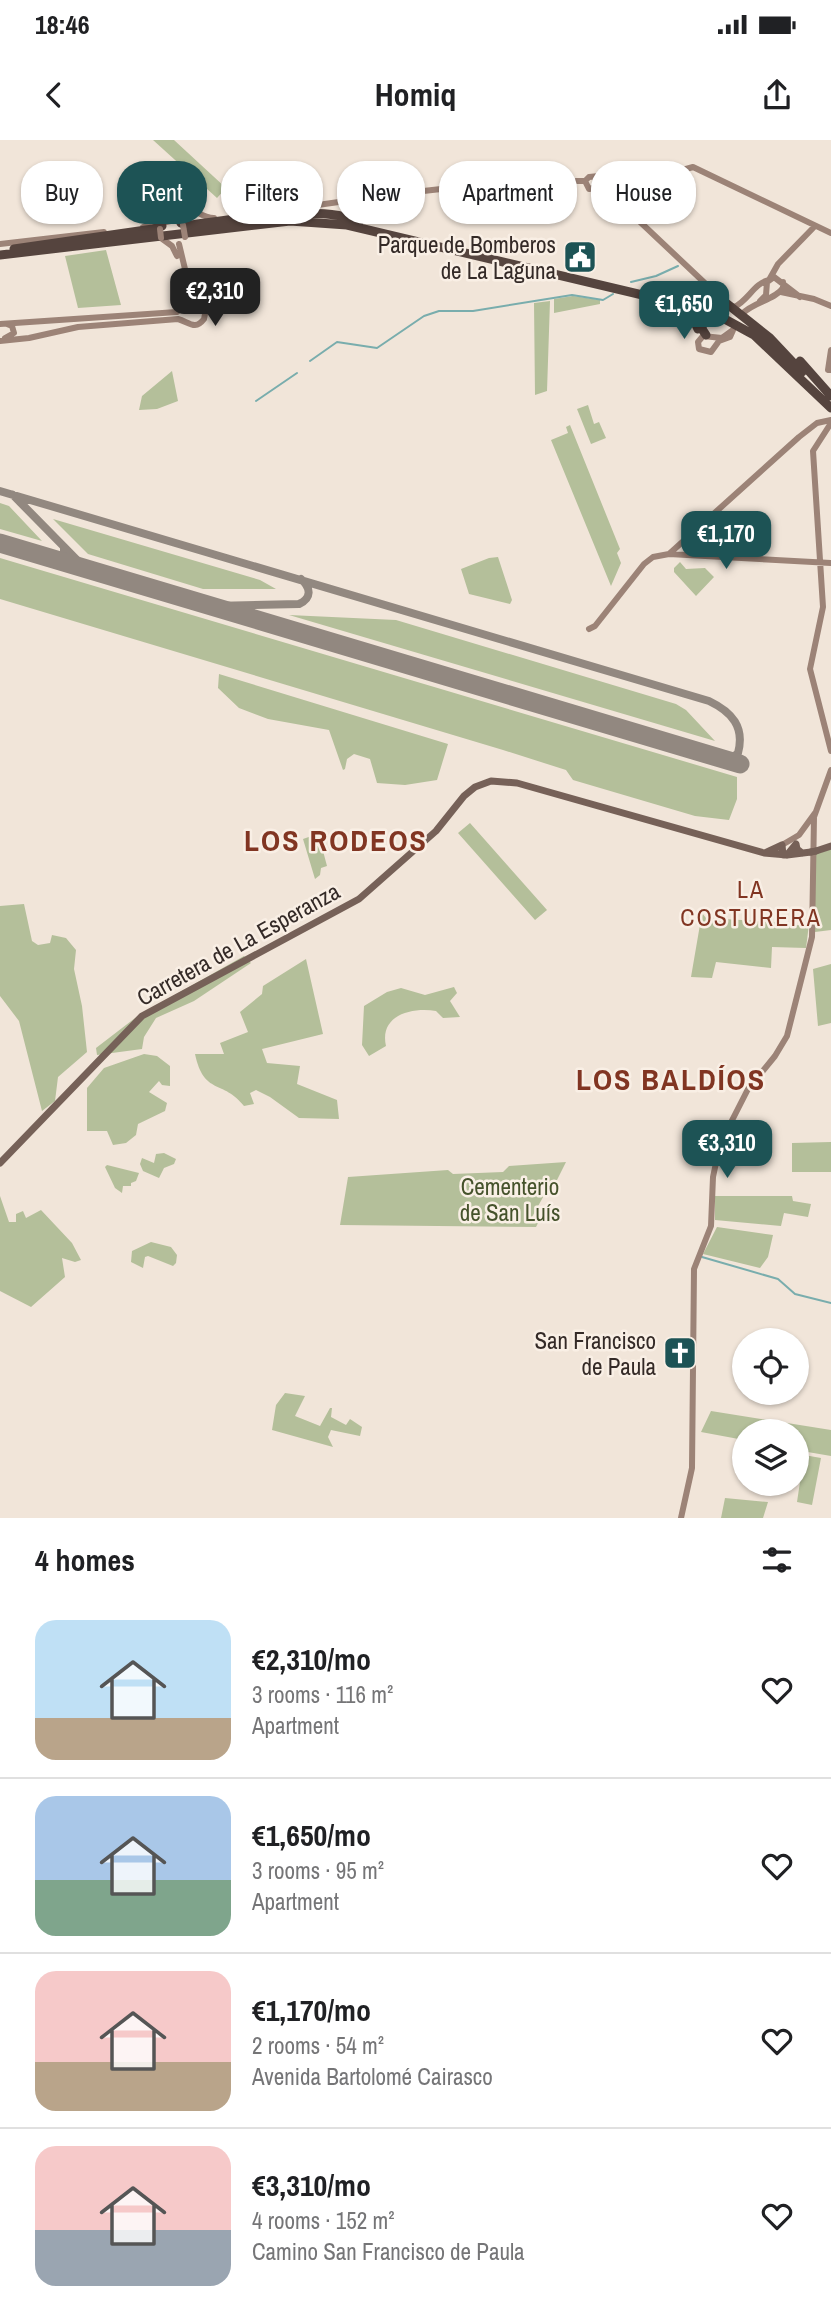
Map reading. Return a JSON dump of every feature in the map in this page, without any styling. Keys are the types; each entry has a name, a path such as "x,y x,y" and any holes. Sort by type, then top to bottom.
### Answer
{"highway":[{"path":"207,223 301,214 337,216"},
{"path":"14,248 284,218 317,216 337,219"},
{"path":"0,255 290,221 337,223 700,308 734,322 754,335 831,408"},
{"path":"36,251 45,253 174,241 309,224 373,230"},
{"path":"367,224 709,306 750,326 831,399"},
{"path":"0,250 153,229 163,225"},
{"path":"656,297 715,316 746,332 787,365"},
{"path":"726,303 744,316"},
{"path":"743,303 739,312 781,347 802,372"},
{"path":"680,306 691,314 707,337"},
{"path":"707,337 702,329 703,322 715,316"},
{"path":"785,344 831,399"}],"main road":[{"path":"696,168 831,233"},
{"path":"207,217 399,192 525,182 585,181 591,177"},
{"path":"585,181 591,189"},
{"path":"0,244 149,224"},
{"path":"0,340 29,338 78,327 183,320 194,326 205,319 206,309 191,295 174,241 163,225 172,224"},
{"path":"181,224 174,241 185,288 186,302 181,310 183,320"},
{"path":"643,224 726,303 734,307 780,280"},
{"path":"800,297 780,280 775,271 815,226"},
{"path":"744,316 760,301 778,264 788,255"},
{"path":"780,280 781,292"},
{"path":"764,288 816,299 831,306"},
{"path":"186,302 197,300"},
{"path":"0,324 181,310"},
{"path":"0,324 11,326 14,333 10,338 0,340"},
{"path":"707,337 732,331"},
{"path":"829,370 831,350"},
{"path":"814,430 828,424"},
{"path":"669,554 814,430 828,424"},
{"path":"828,424 813,454 823,607 810,669 831,751"},
{"path":"814,430 817,443"},
{"path":"589,629 595,626 644,564 653,557 669,554 831,563"},
{"path":"681,1518 691,1475 694,1269 711,1226 713,1177 720,1144 748,1089 788,1036 812,937 816,812 831,770"},
{"name":"Carretera de La Esperanza","path":"0,1163 142,1016 359,899 436,831 464,796 483,783 499,780 517,783 764,853 785,855 831,846"},
{"path":"782,845 785,855 796,844 816,812"},
{"path":"764,853 782,845 805,829 814,827"},
{"path":"805,829 814,837"},
{"path":"796,844 797,849 810,852"}],"green space":[{"path":"153,140 174,140 197,161 176,161"},
{"path":"207,170 221,183 221,194 217,198 207,189"},
{"path":"106,250 121,305 78,308 65,256"},
{"path":"573,296 600,300 600,304 554,313 554,299"},
{"path":"550,301 547,391 535,395 534,303"},
{"path":"172,371 178,401 157,409 139,410 142,396"},
{"path":"588,405 594,424 599,422 606,438 591,444 577,409"},
{"path":"570,425 620,549 617,553 621,563 611,586 551,440 568,433 566,427"},
{"path":"0,503 9,506 42,541 0,529"},
{"path":"53,519 260,580 276,589 203,589 88,554"},
{"path":"498,557 512,600 510,604 469,594 461,569"},
{"path":"0,558 737,777 737,799 729,820 695,816 573,780 566,770 503,750 0,599"},
{"path":"680,562 686,569 705,568 714,577 696,596 674,572"},
{"path":"289,615 396,620 676,704 686,710 715,741"},
{"path":"219,674 448,744 437,780 405,785 377,783 370,759 354,754 347,759 343,770 329,730 268,719 239,708 218,688"},
{"path":"470,823 547,910 535,920 458,833"},
{"path":"323,832 328,850 323,851 327,866 321,868 320,875 315,879 303,839"},
{"path":"831,849 831,930 815,932 813,855"},
{"path":"24,904 32,941 38,945 50,943 52,935 66,938 76,950 74,969 82,1006 87,1052 58,1077 55,1101 42,1111 19,1021 0,996 0,906"},
{"path":"702,913 706,918 776,922 780,927 809,924 806,948 772,947 771,968 716,962 712,978 691,977"},
{"path":"244,956 251,963 194,1001 156,1018 144,1037 142,1049 97,1055 96,1048 139,1015"},
{"path":"306,959 323,1034 262,1049 267,1063 300,1066 297,1084 337,1100 339,1119 299,1118 256,1090 250,1093 254,1104 244,1106 229,1092 209,1082 199,1067 195,1054 224,1054 220,1043 248,1032 240,1012 262,994 263,986"},
{"path":"831,964 831,1023 818,1026 813,969"},
{"path":"454,987 457,993 450,1001 460,1017 443,1018 436,1011 427,1010 399,1015 387,1027 386,1046 369,1056 362,1045 364,1006 387,992 401,988 425,995"},
{"path":"144,1054 157,1056 170,1066 170,1086 162,1085 159,1081 149,1092 167,1103 165,1111 138,1124 136,1135 126,1143 113,1145 107,1131 87,1131 87,1088 104,1068"},
{"path":"831,1142 831,1172 792,1172 792,1143"},
{"path":"164,1153 176,1159 174,1164 164,1168 159,1178 143,1171 140,1164 142,1158 154,1163 156,1154"},
{"name":"Cementerio de San Luís","path":"566,1162 556,1182 545,1183 547,1190 532,1217 533,1221 539,1221 536,1227 340,1225 348,1177 448,1170 453,1174 503,1172 509,1166"},
{"path":"107,1165 139,1173 136,1181 131,1183 131,1186 123,1186 122,1193 115,1188 105,1167"},
{"path":"0,1196 9,1222 16,1222 16,1214 23,1211 26,1218 41,1210 72,1243 81,1260 75,1262 62,1258 65,1277 31,1307 0,1291"},
{"path":"715,1196 792,1196 793,1201 811,1204 808,1217 784,1213 781,1226 715,1220"},
{"path":"717,1227 773,1235 768,1257 760,1268 703,1254"},
{"path":"151,1242 171,1247 177,1255 176,1263 173,1266 148,1256 145,1257 143,1268 131,1262 132,1251"},
{"path":"285,1393 305,1396 295,1416 320,1426 332,1408 331,1417 346,1425 350,1419 362,1427 360,1436 331,1430 328,1437 333,1447 272,1430 276,1405"},
{"path":"711,1411 762,1419 732,1419 732,1438 701,1432"},
{"path":"809,1427 831,1430 831,1456 809,1452"},
{"path":"809,1456 821,1458 812,1505 797,1502 798,1496 809,1496"},
{"path":"725,1498 768,1502 763,1518 721,1518"}],"waterway":[{"path":"631,282 656,276 678,266"},
{"path":"310,361 337,342 377,348 424,316 439,311 473,311 572,295 603,300 613,294"},
{"path":"256,401 297,373"},
{"path":"702,1257 778,1279 795,1294 831,1303"}],"taxiway":[{"path":"0,491 709,701 730,715 740,735 738,753 731,759 723,759"},
{"path":"13,495 78,561 101,573"},
{"path":"56,560 64,558 64,548"},
{"path":"212,606 299,604 309,593 301,579"}],"runway":[{"path":"0,543 740,764"}],"place":[{"name":"Parque de Bomberos de La Laguna","path":"580,257"},
{"name":"San Francisco de Paula","path":"680,1353"}],"district":[{"name":"LOS RODEOS","path":"336,840"},
{"name":"LA COSTURERA","path":"751,903"},
{"name":"LOS BALDÍOS","path":"671,1079"}]}
